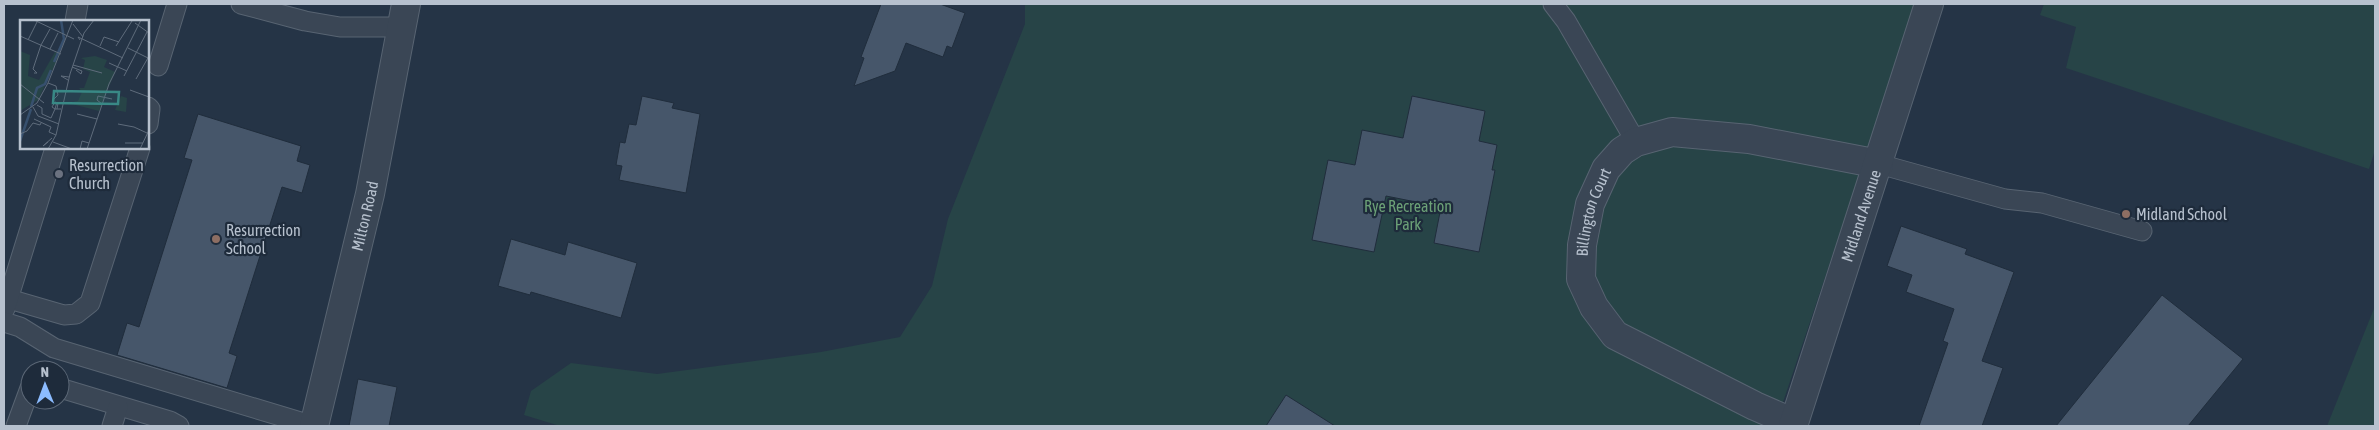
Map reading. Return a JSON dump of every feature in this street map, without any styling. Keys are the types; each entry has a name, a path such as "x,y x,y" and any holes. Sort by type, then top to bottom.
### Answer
{"street":[{"name":"Midland Avenue","path":"1794,425 1929,4"},
{"name":"Milton Road","path":"314,426 370,194 404,15"},
{"name":"Billington Court","path":"1794,425 1615,334 1594,307 1581,279 1582,245 1590,204 1606,170 1622,151 1636,142 1672,132 1739,138 1878,164"}],"lane":[{"path":"74,20 78,4"},
{"path":"158,66 177,4"},
{"path":"241,4 305,21 340,27 404,15"},
{"path":"1553,4 1566,21 1636,142"},
{"path":"55,149 6,306 64,314 76,314 90,303 140,149"},
{"path":"1878,164 2005,199 2042,203 2142,231"},
{"path":"4,322 20,327 54,348 314,426"},
{"path":"70,391 179,426"},
{"path":"112,426 118,407"},
{"path":"16,426 22,410"}],"green space":[{"name":"Rye Recreation Park","path":"1025,4 1917,4 1775,426 560,426 524,415 531,391 571,363 657,374 821,352 900,337 932,286 948,219 1025,24"},
{"path":"2044,4 2375,4 2375,150 2369,169 2066,68 2076,27 2040,15"},
{"path":"2375,306 2375,426 2327,426"}],"building":[{"path":"881,4 940,4 965,13 952,48 947,46 943,57 906,43 895,71 854,86 864,58 861,57"},
{"path":"642,96 674,103 672,108 700,114 686,193 619,180 622,166 616,165 620,142 625,143 629,124 636,125"},
{"path":"1412,96 1485,111 1479,141 1497,145 1492,170 1495,170 1479,252 1434,243 1441,207 1386,196 1374,252 1312,240 1328,160 1355,165 1362,130 1403,138"},
{"path":"198,114 301,146 297,161 310,165 302,193 282,187 229,353 237,356 227,388 117,355 127,323 139,327 192,160 184,158"},
{"path":"1901,226 1967,249 1965,254 2014,272 1982,361 2003,368 1982,426 1919,426 1948,343 1943,341 1954,309 1906,292 1912,275 1887,266"},
{"path":"511,239 565,255 568,242 637,263 621,318 531,292 530,295 498,286"},
{"path":"2162,295 2243,359 2188,426 2056,426"},
{"path":"358,379 397,387 389,426 349,426"},
{"path":"1286,395 1335,426 1266,426"}],"place":[{"name":"Resurrection Church","path":"59,174"},
{"name":"Midland School","path":"2126,214"},
{"name":"Resurrection School","path":"216,239"}]}
